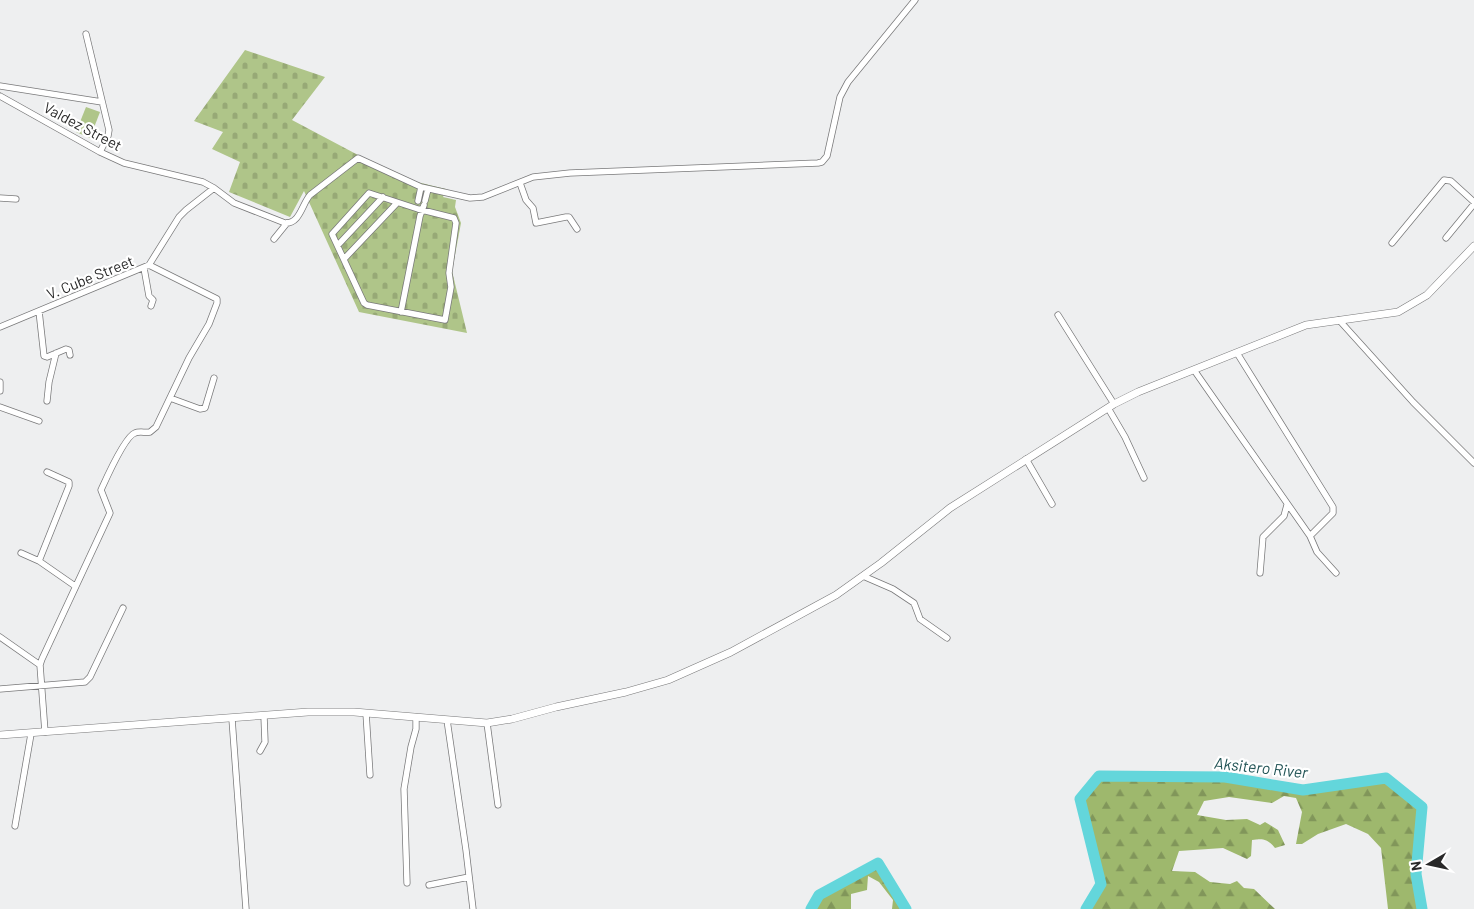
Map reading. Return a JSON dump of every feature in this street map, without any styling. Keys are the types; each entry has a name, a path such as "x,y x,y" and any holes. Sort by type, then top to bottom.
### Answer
{"street":[{"path":"274,239 287,224 295,222 310,195 358,158 421,187 470,198 483,197 533,178 570,173 814,164 822,162 827,156 840,97 845,86 915,0"},
{"path":"86,34 108,130 108,136 100,152"},
{"path":"0,86 102,102"},
{"name":"Valdez Street","path":"0,96 100,152 124,162 191,178 214,188 234,203 287,224"},
{"path":"1392,243 1444,180 1451,181 1474,203 1446,238"},
{"path":"520,183 526,200 533,208 536,223 566,216 569,217 577,229"},
{"path":"421,187 421,207"},
{"name":"V. Cube Street","path":"0,327 147,266 178,217 214,188"},
{"path":"401,312 421,207 428,189"},
{"path":"369,193 421,207 454,218 456,223 449,273 451,287 446,319 444,320 366,304 332,232 369,193"},
{"path":"338,245 383,197"},
{"path":"0,198 16,199"},
{"path":"344,259 397,202"},
{"path":"0,735 308,712 366,713 487,723 512,719 564,705 626,692 668,680 750,642 826,600 863,576 950,508 1111,406 1138,392 1306,325 1386,315 1408,307 1427,296 1474,246"},
{"path":"147,266 149,296 153,300 151,306"},
{"path":"45,732 40,665 44,652 110,513 101,490 123,446 134,433 150,432 156,427 188,358 209,324 217,301 203,292 147,266"},
{"path":"39,311 44,356 47,357 66,349 69,350 70,355"},
{"path":"1058,315 1111,406 1144,478"},
{"path":"1339,320 1413,402 1474,463"},
{"path":"47,401 50,376 56,353"},
{"path":"1237,353 1333,506 1333,514 1310,536"},
{"path":"1194,370 1310,536 1317,552 1336,573"},
{"path":"170,398 200,409 205,408 214,378"},
{"path":"0,382 0,391"},
{"path":"0,407 39,422"},
{"path":"1026,459 1052,504"},
{"path":"39,561 69,486 68,482 48,472"},
{"path":"1260,573 1263,537 1284,516 1287,505"},
{"path":"21,554 39,561 75,586"},
{"path":"863,576 893,590 914,603 920,619 947,638"},
{"path":"0,689 42,686 65,682 82,683 87,680 123,608"},
{"path":"0,637 40,665"},
{"path":"366,713 370,775"},
{"path":"260,751 265,742 264,716"},
{"path":"407,883 404,789 416,728 416,717"},
{"path":"232,719 246,909"},
{"path":"447,720 473,909"},
{"path":"487,723 498,805"},
{"path":"15,826 31,734"},
{"path":"429,885 469,877"}],"green space":[{"path":"245,50 325,77 292,120 358,155 417,182 446,189 443,197 456,200 455,207 461,223 452,271 467,333 359,312 304,191 290,217 229,192 240,162 212,149 223,132 194,121"},
{"path":"86,107 100,112 90,138 76,132"},
{"path":"1099,776 1225,777 1303,790 1386,778 1422,807 1416,874 1422,909 1388,909 1381,848 1368,834 1346,824 1318,834 1302,844 1296,844 1302,812 1296,798 1284,796 1272,803 1229,797 1204,801 1197,815 1226,820 1247,819 1260,825 1265,822 1278,830 1285,845 1275,848 1265,840 1252,840 1251,856 1247,859 1223,848 1179,851 1172,871 1195,872 1210,882 1230,884 1237,881 1244,888 1254,889 1275,909 1086,909 1098,888 1080,799"},
{"path":"878,863 906,909 892,909 893,900 879,882 868,876 867,890 851,894 851,909 811,909 819,895"}],"waterway":[{"name":"Aksitero River","path":"1086,909 1101,884 1080,799 1099,776 1225,777 1303,790 1386,778 1422,807 1416,874 1422,909"},
{"name":"Aksitero River","path":"811,909 819,895 878,863 906,909"}]}
